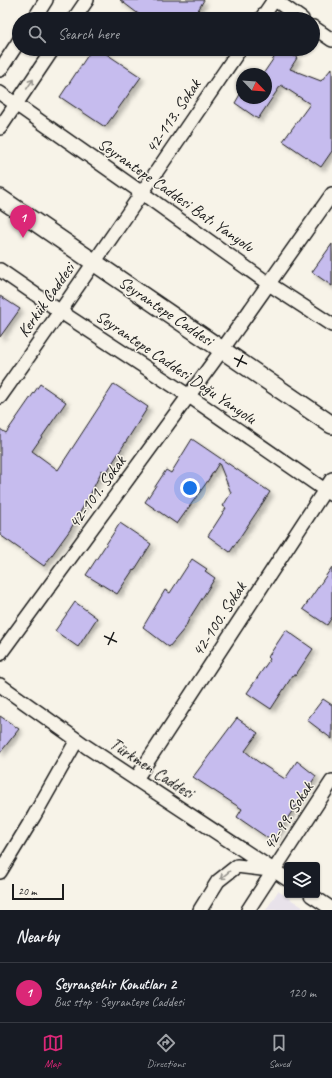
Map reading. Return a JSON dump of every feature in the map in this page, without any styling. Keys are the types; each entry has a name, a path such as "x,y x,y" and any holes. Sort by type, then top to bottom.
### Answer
{"street":[{"path":"38,12 46,0"},
{"path":"78,12 86,0"},
{"path":"266,12 275,0 292,12"},
{"path":"320,32 332,40"},
{"path":"0,70 12,52"},
{"path":"0,128 48,56"},
{"name":"42-113. Sokak","path":"94,262 235,56"},
{"name":"Seyrantepe Caddesi Batı Yanyolu","path":"0,93 269,284 332,325"},
{"name":"42-101. Sokak","path":"0,654 189,396 332,194"},
{"name":"Seyrantepe Caddesi","path":"0,198 332,425"},
{"name":"Kerkük Caddesi","path":"0,396 61,312 94,262"},
{"name":"Seyrantepe Caddesi Doğu Yanyolu","path":"0,270 61,312 330,488"},
{"name":"42-100. Sokak","path":"136,779 330,488"},
{"name":"Türkmen Caddesi","path":"0,685 77,740 284,877"},
{"path":"0,872 77,740"},
{"name":"42-99. Sokak","path":"248,910 332,781"},
{"name":"42-99. Sokak","path":"200,910 218,881 237,866 274,870"},
{"path":"316,898 332,909"}],"shaded area":[{"path":"278,891 284,895 284,898 289,898 307,910 266,910"}],"building":[{"path":"120,0 204,0 197,12 136,12"},
{"path":"87,56 110,56 141,77 105,127 60,97"},
{"path":"275,56 294,56 297,58 290,69 321,81 332,68 332,151 321,167 283,141 310,104 281,85 272,98 272,68 267,68"},
{"path":"236,104 268,104 258,119"},
{"path":"332,244 332,286 312,272"},
{"path":"0,296 20,309 0,337"},
{"path":"40,384 66,402 32,451 58,470 114,384 148,407 106,473 102,470 70,530 44,566 0,535 0,429 6,433"},
{"path":"192,439 270,492 230,552 208,536 226,508 223,506 231,493 219,463 177,524 145,502 166,470 171,473"},
{"path":"120,523 151,544 117,594 86,575"},
{"path":"192,559 207,569 205,571 215,578 189,619 185,628 169,647 143,627 165,590 170,593"},
{"path":"332,567 332,617 327,625 303,609"},
{"path":"75,602 97,618 78,647 55,631"},
{"path":"286,630 313,649 295,676 293,675 271,709 247,693 270,659 268,657"},
{"path":"323,699 332,705 332,739 307,720"},
{"path":"0,716 19,729 0,753"},
{"path":"237,718 258,733 245,751 257,761 285,779 297,761 316,776 272,841 237,817 242,809 193,777"}],"place":[{"name":"Seyranşehir Konutları 2","path":"23,238"}]}
